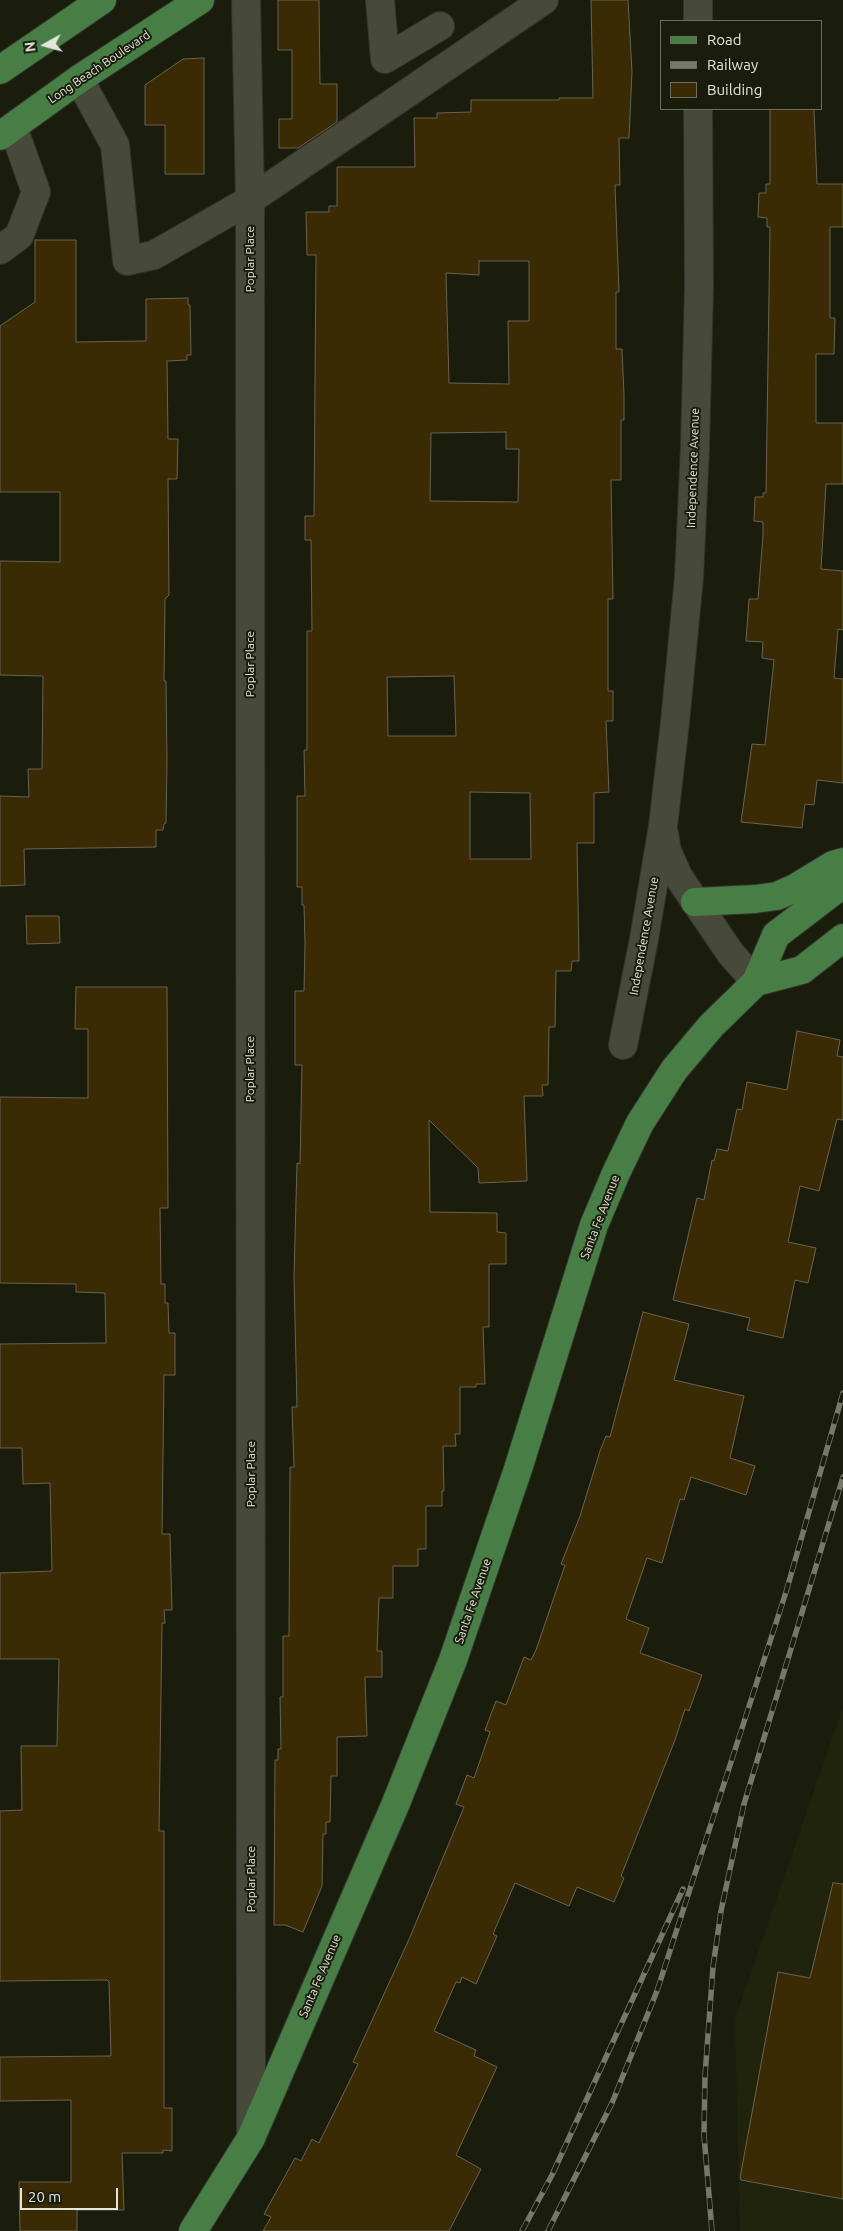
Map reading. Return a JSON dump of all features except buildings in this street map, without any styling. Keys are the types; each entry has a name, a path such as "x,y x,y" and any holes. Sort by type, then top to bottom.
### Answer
{"main road":[{"path":"0,70 102,0"},
{"name":"Long Beach Boulevard","path":"6,132 79,79 200,0"},
{"path":"695,902 777,896 795,888 833,865 843,862"},
{"name":"Santa Fe Avenue","path":"193,2231 251,2138 396,1803 453,1660 518,1469 594,1225 640,1123 674,1070 711,1026 756,982 776,935 843,884"},
{"name":"Santa Fe Avenue","path":"756,982 802,970 843,938"}],"street":[{"name":"Poplar Place","path":"246,0 250,200 251,2138"},
{"path":"380,0 385,58 440,26"},
{"path":"79,79 115,145 127,261 154,255 250,200 544,0"},
{"path":"698,0 698,20"},
{"name":"Independence Avenue","path":"623,1045 644,939 663,826 689,577 695,447 699,287 698,110"},
{"path":"0,250 20,236 36,192 6,132"},
{"name":"Independence Avenue","path":"663,826 667,851 678,876 731,954 756,982"}],"shaded area":[{"path":"843,1707 843,2231 740,2231 735,2019"}],"railway":[{"path":"548,2231 612,2103 657,1991 786,1592 843,1393"},
{"path":"712,2231 704,2135 705,2076 713,1967 721,1911 744,1804 843,1477"},
{"path":"522,2231 552,2175 683,1889"}]}
